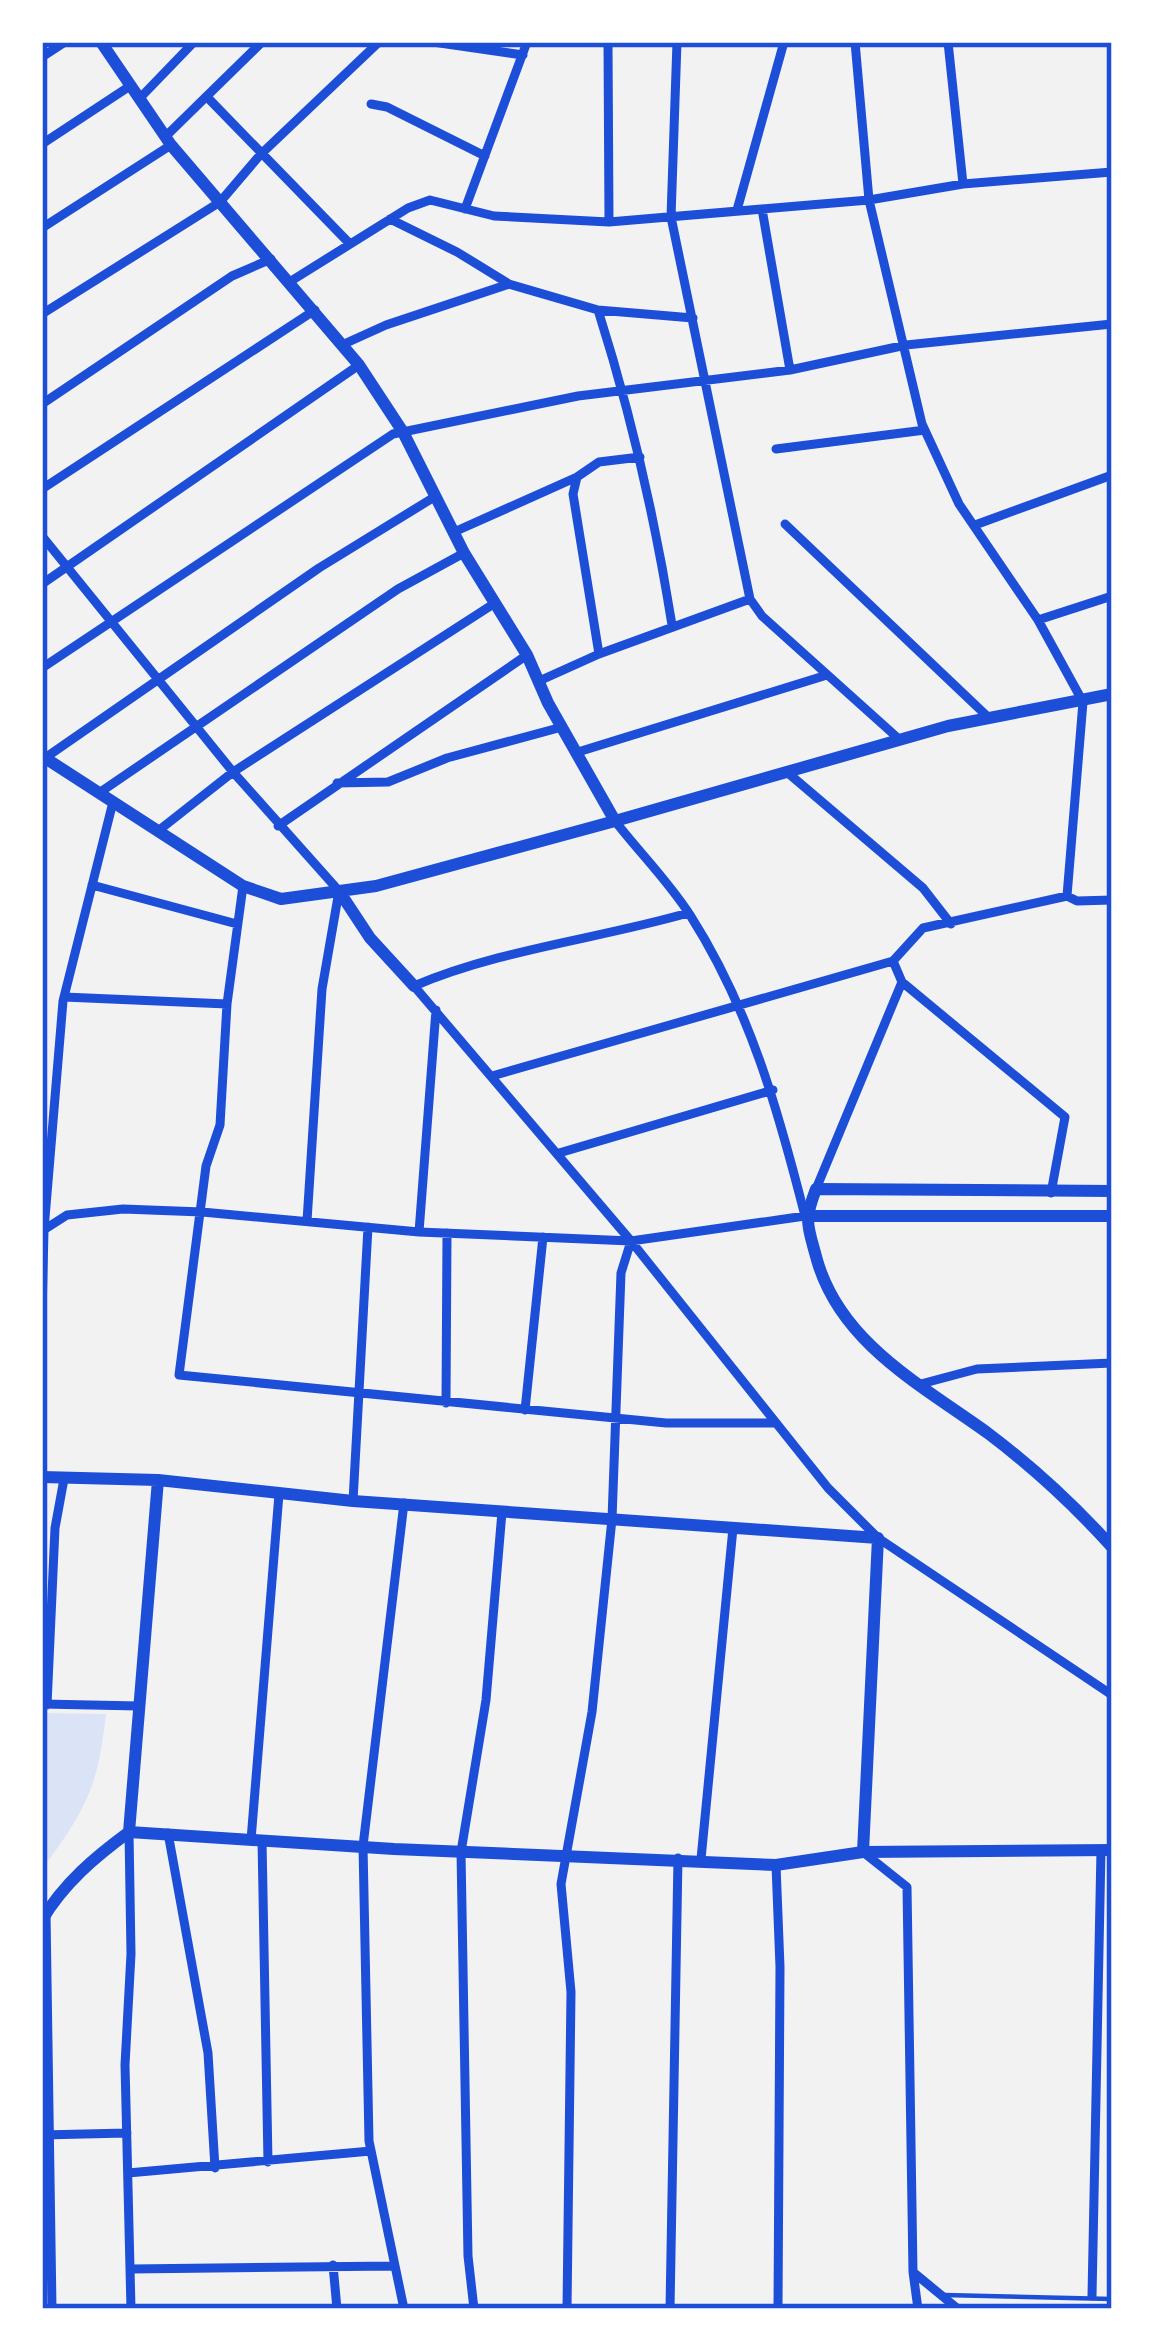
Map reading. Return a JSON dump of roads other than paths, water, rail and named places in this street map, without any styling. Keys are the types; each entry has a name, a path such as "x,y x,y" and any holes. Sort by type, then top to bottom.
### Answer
{"street":[{"path":"42,57 65,42"},
{"path":"101,42 168,141 359,364 403,432 464,553 527,655 614,821 688,913 740,1004 773,1090 824,1286 846,1318 897,1370 1034,1469 1112,1547"},
{"path":"139,99 194,42"},
{"path":"42,228 168,141 262,42"},
{"path":"42,314 220,202 260,155 379,42"},
{"path":"433,42 523,55"},
{"path":"465,209 526,42"},
{"path":"608,42 609,222"},
{"path":"677,42 671,217 750,599 900,740"},
{"path":"736,210 784,42"},
{"path":"855,42 869,200 925,430 959,504 1038,620 1083,702 1067,896"},
{"path":"948,42 963,184"},
{"path":"42,144 130,86"},
{"path":"208,98 350,244"},
{"path":"371,104 387,107 484,156"},
{"path":"291,281 390,219 430,200 544,221 609,222 869,200 963,184 1112,172"},
{"path":"762,209 790,370"},
{"path":"390,219 458,252 509,284 598,310 693,318"},
{"path":"42,404 232,276 271,259"},
{"path":"344,344 509,284"},
{"path":"42,489 315,310"},
{"path":"598,310 623,388 656,523 672,625"},
{"path":"42,668 393,434 623,388 790,370 906,345 1112,324"},
{"path":"42,584 359,364"},
{"path":"776,449 925,430"},
{"path":"454,532 577,477 599,462 640,457"},
{"path":"975,525 1112,476"},
{"path":"577,477 573,494 598,654"},
{"path":"436,496 319,568 44,757 243,886 281,899 376,886 900,740 1112,694"},
{"path":"784,524 989,718"},
{"path":"42,536 278,826 339,891 370,938 631,1240 828,1488 878,1538 1112,1695"},
{"path":"99,793 398,589 464,553"},
{"path":"1038,620 1112,596"},
{"path":"539,681 672,625 750,599"},
{"path":"158,831 233,772 495,603"},
{"path":"278,826 527,655"},
{"path":"578,752 827,675"},
{"path":"337,782 388,782 447,758 562,727"},
{"path":"788,773 923,888 951,924"},
{"path":"42,1317 43,1230 64,998 113,802"},
{"path":"92,885 237,924"},
{"path":"243,886 227,1004 220,1125 206,1166 179,1375 665,1423 776,1423"},
{"path":"307,1221 322,989 339,891"},
{"path":"492,1076 893,962 923,928 1067,896 1077,902 1112,900"},
{"path":"414,986 441,974 688,913"},
{"path":"893,962 902,982 1064,1117 1051,1193"},
{"path":"805,1216 902,982"},
{"path":"64,998 227,1004"},
{"path":"419,1232 436,1009"},
{"path":"559,1153 773,1090"},
{"path":"816,1189 1112,1191"},
{"path":"43,1230 67,1215 123,1209 202,1211 419,1232 631,1240 805,1216 1112,1216"},
{"path":"353,1501 368,1227"},
{"path":"446,1403 447,1233"},
{"path":"525,1410 543,1237"},
{"path":"567,2309 571,1992 561,1904 565,1855 592,1712 612,1519 621,1273 631,1240"},
{"path":"917,1385 977,1369 1112,1363"},
{"path":"42,1477 158,1480 353,1501 878,1538"},
{"path":"64,1479 56,1528 45,1705 139,1706"},
{"path":"131,2309 129,1832 158,1480"},
{"path":"268,2162 256,1840 279,1494"},
{"path":"404,1503 362,1846 371,2151 404,2309"},
{"path":"474,2309 468,2256 461,1852 486,1700 502,1512"},
{"path":"701,1859 733,1528"},
{"path":"863,1852 878,1538"},
{"path":"52,2309 44,1916 96,1856 129,1832 776,1865 863,1852 1107,1850 1092,2296"},
{"path":"168,1834 208,2053 215,2168"},
{"path":"863,1852 907,1887 913,2272 918,2309"},
{"path":"670,2309 678,1858"},
{"path":"776,1865 778,2309"},
{"path":"46,2135 127,2133"},
{"path":"128,2173 371,2151"},
{"path":"333,2265 337,2309"},
{"path":"130,2269 394,2266"},
{"path":"913,2272 958,2309"}],"lane":[{"path":"941,2295 1112,2299"}]}
